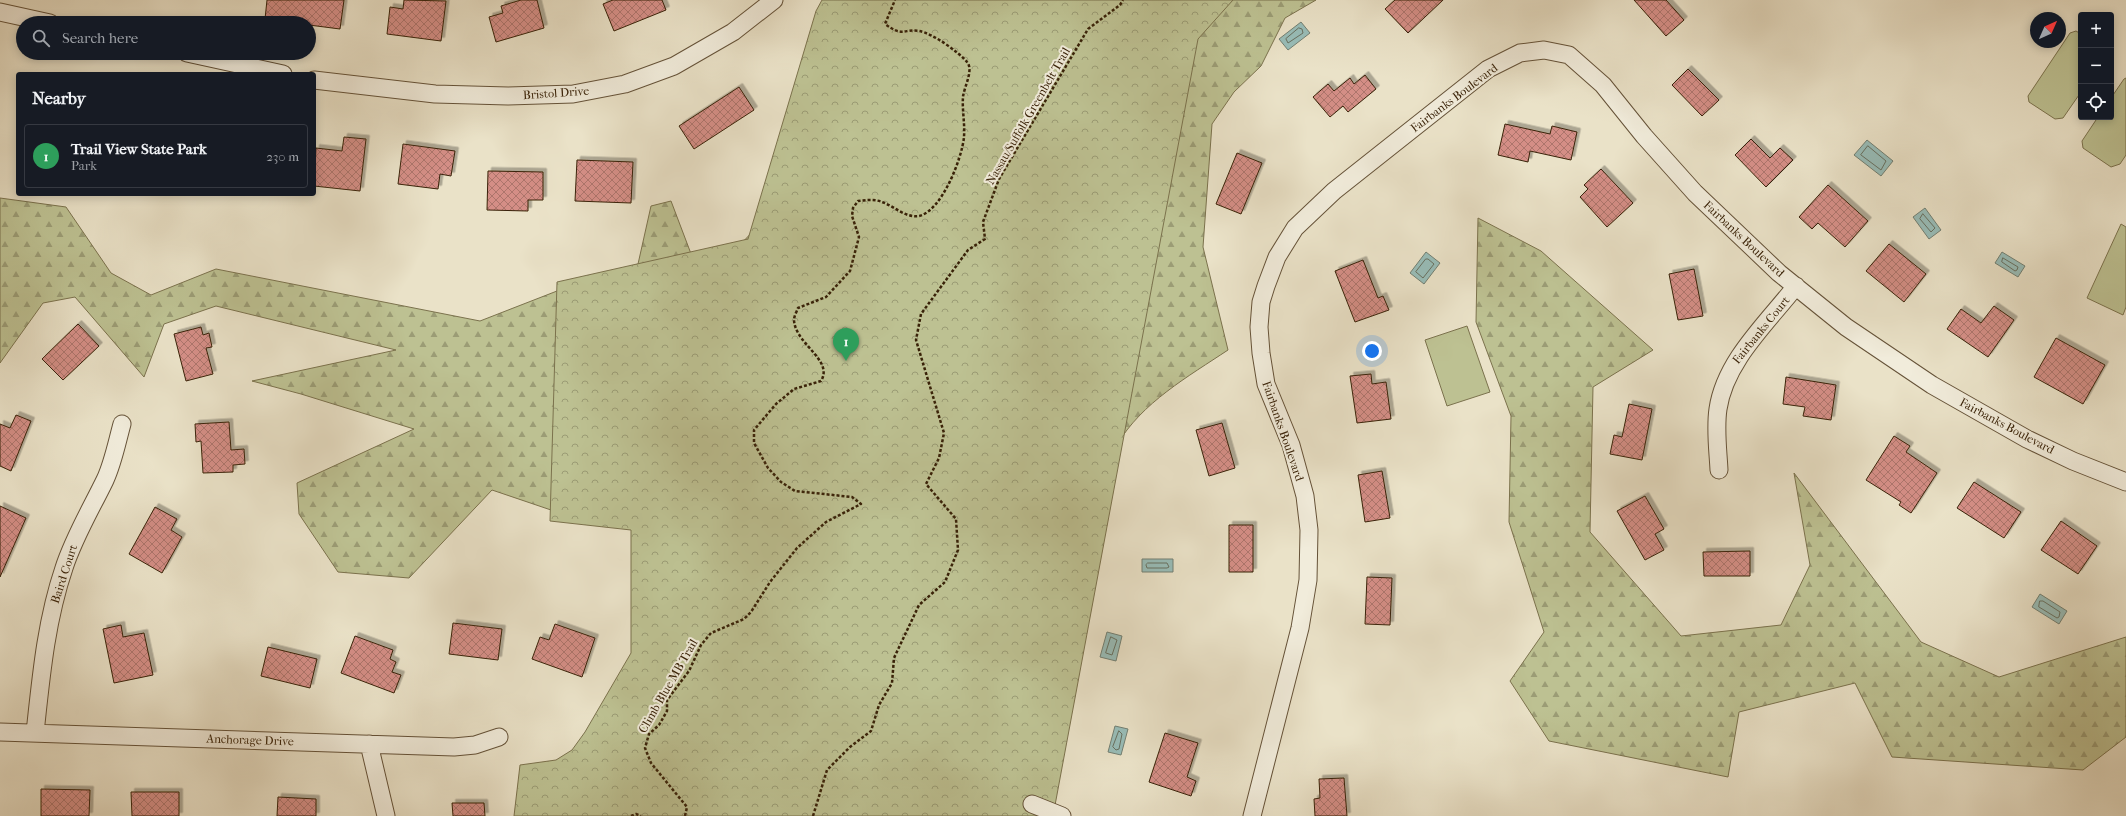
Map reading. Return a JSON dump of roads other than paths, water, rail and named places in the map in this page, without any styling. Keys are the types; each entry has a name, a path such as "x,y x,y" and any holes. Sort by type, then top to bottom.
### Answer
{"street":[{"name":"Bristol Drive","path":"316,80 435,94 508,96 573,94 625,84 674,66 733,32 774,0"},
{"path":"0,12 18,16"},
{"name":"Fairbanks Boulevard","path":"1252,816 1300,628 1308,580 1309,530 1305,496 1291,445 1266,384 1260,353 1259,327 1262,302 1266,286 1277,257 1295,228 1334,191 1488,69 1520,53 1544,50 1569,55 1603,85 1644,136 1695,193 1779,273 1846,327 1932,385 2027,439 2073,461 2126,482"},
{"path":"219,60 274,72"},
{"name":"Fairbanks Court","path":"1719,470 1716,420 1725,381 1732,365 1796,286"},
{"name":"Baird Court","path":"35,733 45,644 55,598 64,568 79,529 106,478 122,424"},
{"name":"Anchorage Drive","path":"0,732 454,747 475,745 499,737"},
{"path":"369,744 386,816"},
{"path":"1032,804 1062,816"}],"water":[{"path":"1301,22 1310,33 1288,50 1279,39"},
{"path":"1867,140 1893,161 1881,176 1854,155"},
{"path":"1925,208 1941,230 1929,239 1913,217"},
{"path":"1426,252 1440,263 1424,284 1410,273"},
{"path":"2002,252 2025,266 2018,277 1995,263"},
{"path":"1142,559 1173,559 1173,572 1142,572"},
{"path":"2040,594 2067,611 2059,624 2032,607"},
{"path":"1107,632 1122,636 1116,661 1100,657"},
{"path":"1115,726 1128,729 1121,755 1108,752"}],"place":[{"name":"Trail View State Park","path":"846,361"}]}
